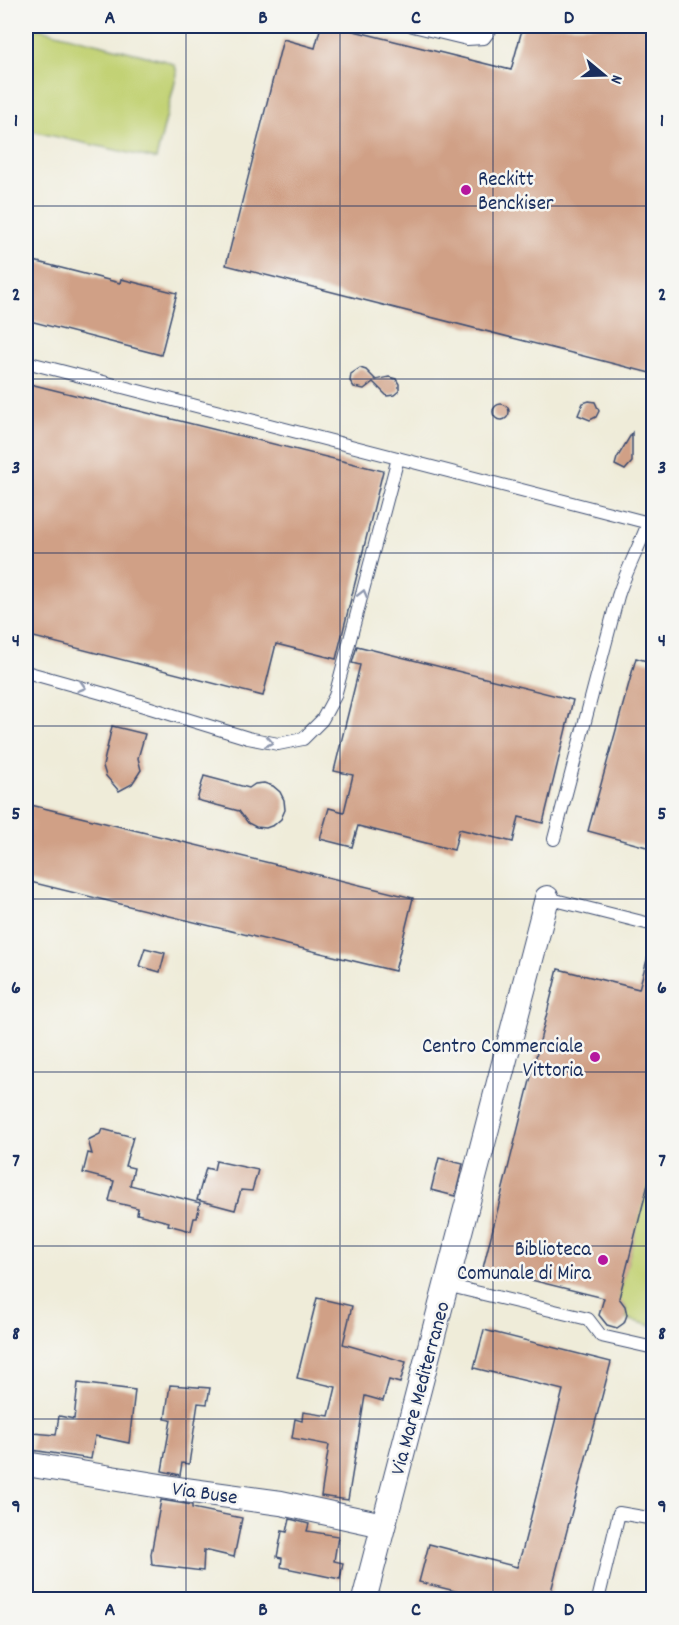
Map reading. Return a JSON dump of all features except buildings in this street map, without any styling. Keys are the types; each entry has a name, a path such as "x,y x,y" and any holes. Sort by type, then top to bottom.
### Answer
{"street":[{"name":"Via Mare Mediterraneo","path":"364,1599 547,898"},
{"name":"Via Buse","path":"26,1464 281,1503 383,1525"}],"lane":[{"path":"413,26 467,39 484,38 493,26"},
{"path":"26,362 649,523"},
{"path":"26,672 248,738 278,744 303,739 322,720 335,696 398,458"},
{"path":"554,839 618,596 626,571 649,523 654,506"},
{"path":"547,898 654,925"},
{"path":"446,1285 588,1319 601,1336 654,1348"},
{"path":"598,1599 619,1513 654,1519"}],"green space":[{"path":"26,26 36,26 36,28 175,65 177,74 156,159 26,130"},
{"path":"653,1161 653,1326 626,1319 626,1308 618,1301"}],"place":[{"name":"Reckitt Benckiser","path":"466,190"},
{"name":"Centro Commerciale Vittoria","path":"595,1057"},
{"name":"Biblioteca Comunale di Mira","path":"603,1260"}]}
